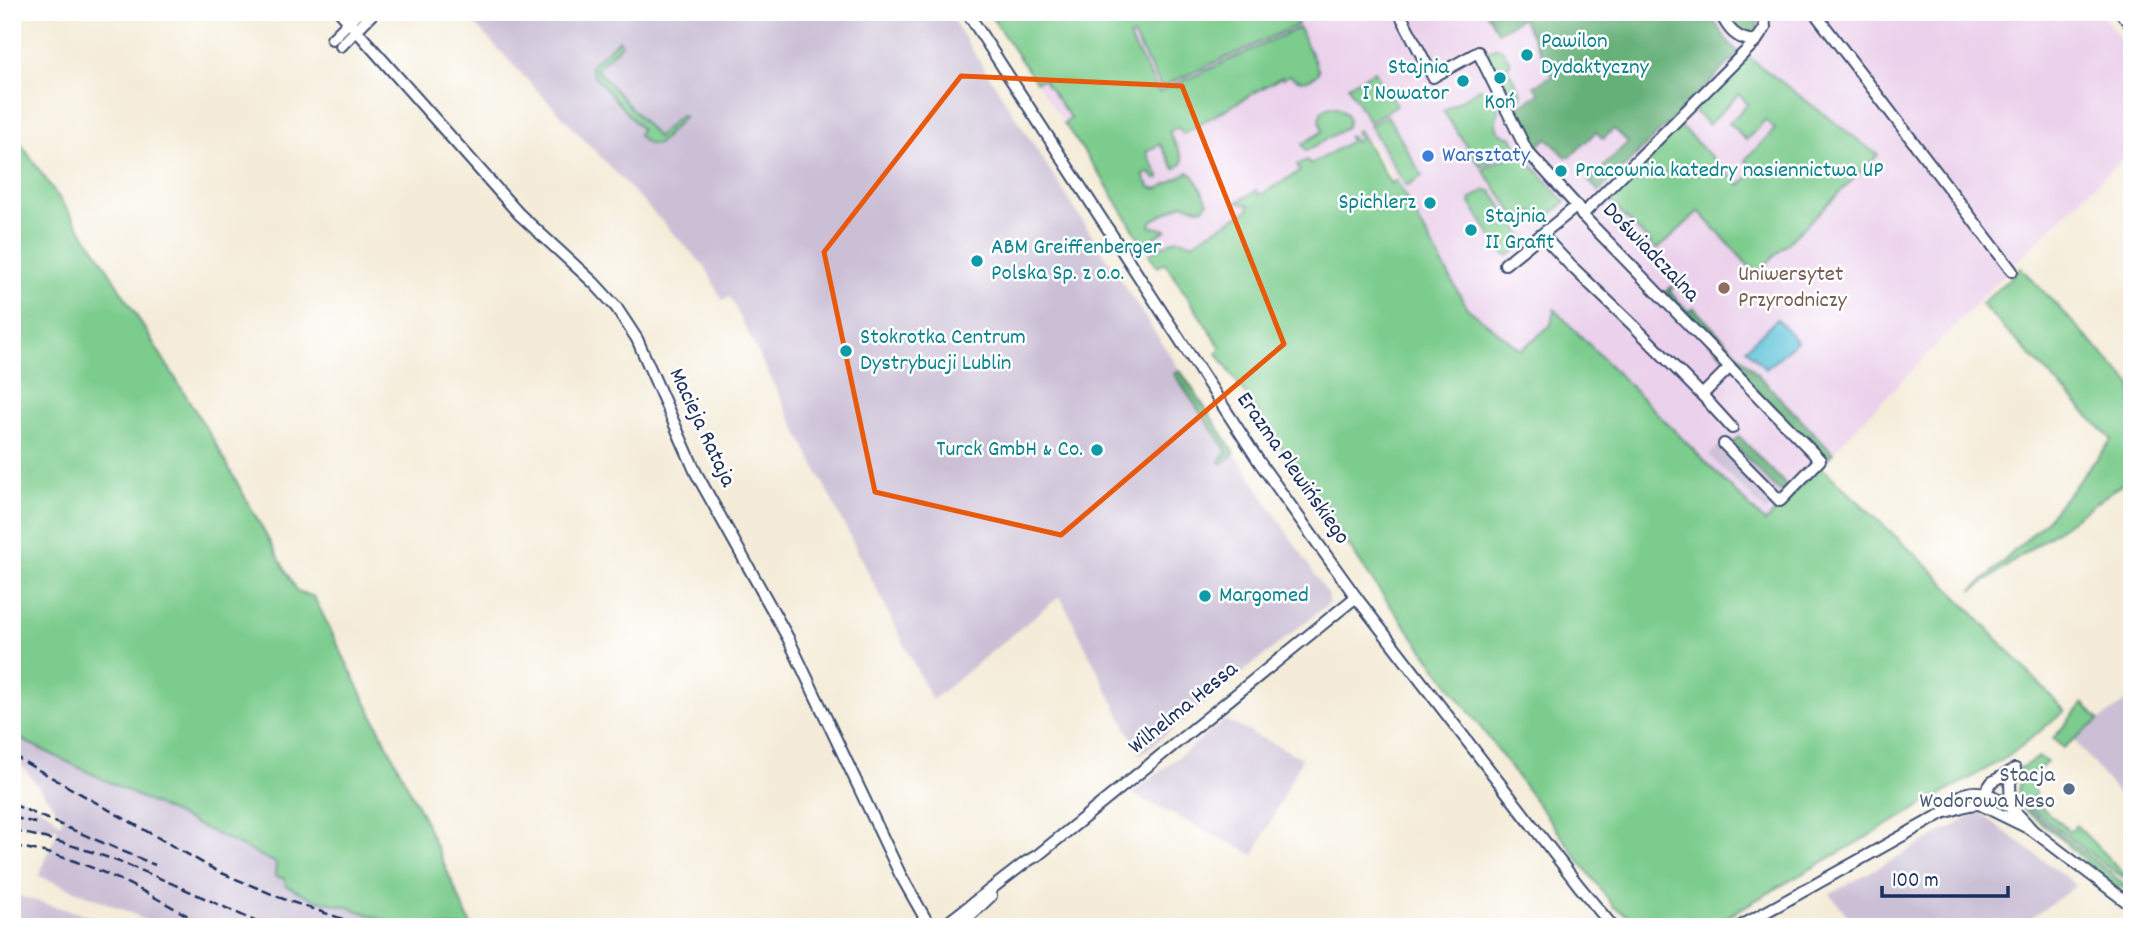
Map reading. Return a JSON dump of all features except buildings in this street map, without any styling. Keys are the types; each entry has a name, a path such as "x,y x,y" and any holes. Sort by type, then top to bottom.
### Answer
{"main road":[{"path":"2124,12 2132,23"}],"street":[{"name":"Macieja Rataja","path":"340,12 519,214 585,274 626,320 696,472 788,638 900,874 930,927"},
{"path":"353,26 359,12"},
{"path":"337,42 353,26 374,12"},
{"name":"Erazma Plewińskiego","path":"967,12 1260,463 1356,597 1613,927"},
{"path":"1399,12 1433,77 1478,52 1527,151 1579,211 1505,264"},
{"path":"1720,12 1733,33 1746,41 1756,41"},
{"name":"Doświadczalna","path":"1724,444 1780,501 1820,460 1579,211 1756,41 1765,28 1764,12"},
{"path":"1814,12 2012,271"},
{"path":"1542,235 1732,428"},
{"path":"1702,395 1730,368"},
{"name":"Wilhelma Hessa","path":"942,927 1038,855 1356,597"},
{"path":"1739,927 1945,812 1971,803 1986,792 1992,782 2015,769 2010,783 2011,809"},
{"path":"1945,812 1951,803 1966,794 1978,790 1986,792 2132,906"},
{"path":"1985,806 1986,792"},
{"path":"1971,803 1985,806 2032,830"},
{"name":"Wilhelma Hessa","path":"958,927 1038,855"}],"highlighted area":[{"path":"961,76 1182,86 1284,344 1061,535 875,492 824,252"}],"shaded area":[{"path":"463,12 948,12 1329,596 1328,604 1140,755 1060,596 932,700 730,297 722,300 706,268"},
{"name":"Uniwersytet Przyrodniczy","path":"1073,12 2100,12 2132,54 2132,149 2012,266 1765,523 1555,310 1552,325 1521,350 1467,308 1396,180 1369,139 1157,267 1102,178 1009,43"},
{"path":"1726,438 1783,495 1766,512 1709,455"},
{"path":"2132,697 2132,811 2073,739"},
{"path":"1225,720 1302,758 1254,855 1132,794"},
{"path":"12,735 277,863 285,885 314,899 348,907 402,927 156,927 134,914 39,876 58,829 12,822 12,792 51,814 60,824 63,818 12,753"},
{"path":"1979,812 2076,885 2020,927 1857,927 1830,894"},
{"path":"13,894 16,895 126,927 12,927"}],"green space":[{"path":"988,12 1291,12 1298,25 1161,87 1133,35 1129,37 1159,92 1299,28 1319,71 1313,78 1305,80 1297,80 1290,75 1283,79 1282,77 1183,134 1178,127 1169,132 1183,159 1182,164 1175,169 1160,144 1146,152 1160,178 1155,179 1149,172 1143,176 1150,187 1158,189 1188,172 1194,176 1208,202 1202,209 1182,204 1151,221 1150,226 1166,230 1143,245 1064,123 1071,119 1043,79 1036,82"},
{"path":"1486,12 1708,12 1739,53 1599,192 1589,181 1628,142 1614,129 1603,139 1596,132 1570,157 1566,157 1547,138 1534,149 1515,119 1513,110 1540,93 1534,86 1553,75 1522,18 1498,32"},
{"path":"1726,12 1760,12 1757,30 1749,34 1741,31 1732,23"},
{"path":"619,40 622,44 596,69 657,137 681,115 684,117 658,144 649,144 638,135 641,129 592,73 591,65"},
{"path":"1497,47 1502,49 1510,62 1507,68 1522,94 1520,98 1508,103 1486,58 1487,52"},
{"path":"1747,56 1878,155 1756,274 1699,211 1657,250 1605,196 1678,124 1740,185 1755,171 1745,160 1775,129 1765,120 1746,140 1729,123 1748,104 1739,94 1708,125 1693,109"},
{"path":"1374,71 1397,105 1369,122 1348,86"},
{"path":"1481,88 1491,94 1499,111 1497,128 1512,137 1517,147 1481,167 1443,111"},
{"path":"1331,106 1346,113 1346,128 1306,151 1302,144 1323,131 1320,116 1323,110"},
{"path":"1387,115 1422,176 1406,186 1370,125"},
{"path":"1358,130 1391,184 1396,180 1467,308 1521,350 1551,325 1554,309 1765,522 1820,466 1935,573 2065,711 2009,756 1719,921 1704,927 1647,927 1614,907 1381,593 1217,353 1221,348 1165,263 1157,267 1149,254 1176,239 1192,243 1248,210 1249,205 1237,202 1257,190 1260,195 1300,171 1297,165 1307,160 1310,165 1351,141 1348,136 1355,142 1359,139 1355,132"},
{"path":"12,131 99,255 214,441 297,591 314,597 423,817 472,927 402,927 348,907 314,899 285,885 285,879 275,876 276,863 12,735"},
{"path":"1519,150 1565,202 1542,222 1533,212 1528,212 1518,219 1483,170"},
{"path":"1485,190 1491,191 1525,239 1524,245 1508,256 1502,252 1470,203 1471,199"},
{"path":"2021,268 2132,385 2132,477 1972,591 2046,521 2112,440 1981,304"},
{"path":"1670,287 1674,287 1670,292 1689,312 1694,308 1833,453 1825,461 1663,294"},
{"path":"1180,370 1235,453 1222,464 1219,460 1227,452 1174,374"},
{"path":"1739,436 1789,488 1784,491 1777,489 1732,443"},
{"path":"2083,703 2099,720 2063,748 2053,739"},
{"path":"2039,757 2047,762 2028,779 2036,793 2032,800 2070,831 2076,825 2124,874 2132,869 2132,883 2019,799 2021,774 2018,769"},
{"path":"2015,799 2129,888 2118,887 2095,870"}],"water":[{"path":"1777,319 1797,341 1766,369 1746,348"}],"railway":[{"path":"12,755 217,871 286,900 367,927"},
{"path":"12,804 155,865"},
{"path":"12,817 39,824"},
{"path":"12,831 45,838 111,859 268,927"},
{"path":"12,846 39,851 89,867 137,888 207,927"}],"place":[{"name":"Pawilon Dydaktyczny","path":"1527,55"},
{"name":"Koń","path":"1500,78"},
{"name":"Stajnia I Nowator","path":"1463,81"},
{"name":"Warsztaty","path":"1428,156"},
{"name":"Pracownia katedry nasiennictwa UP","path":"1561,171"},
{"name":"Spichlerz","path":"1430,203"},
{"name":"Stajnia II Grafit","path":"1471,230"},
{"name":"ABM Greiffenberger Polska Sp. z o.o.","path":"977,261"},
{"name":"Uniwersytet Przyrodniczy","path":"1724,288"},
{"name":"Stokrotka Centrum Dystrybucji Lublin","path":"846,351"},
{"name":"Turck GmbH & Co.","path":"1097,450"},
{"name":"Margomed","path":"1205,596"},
{"name":"Stacja Wodorowa Neso","path":"2069,789"}]}
